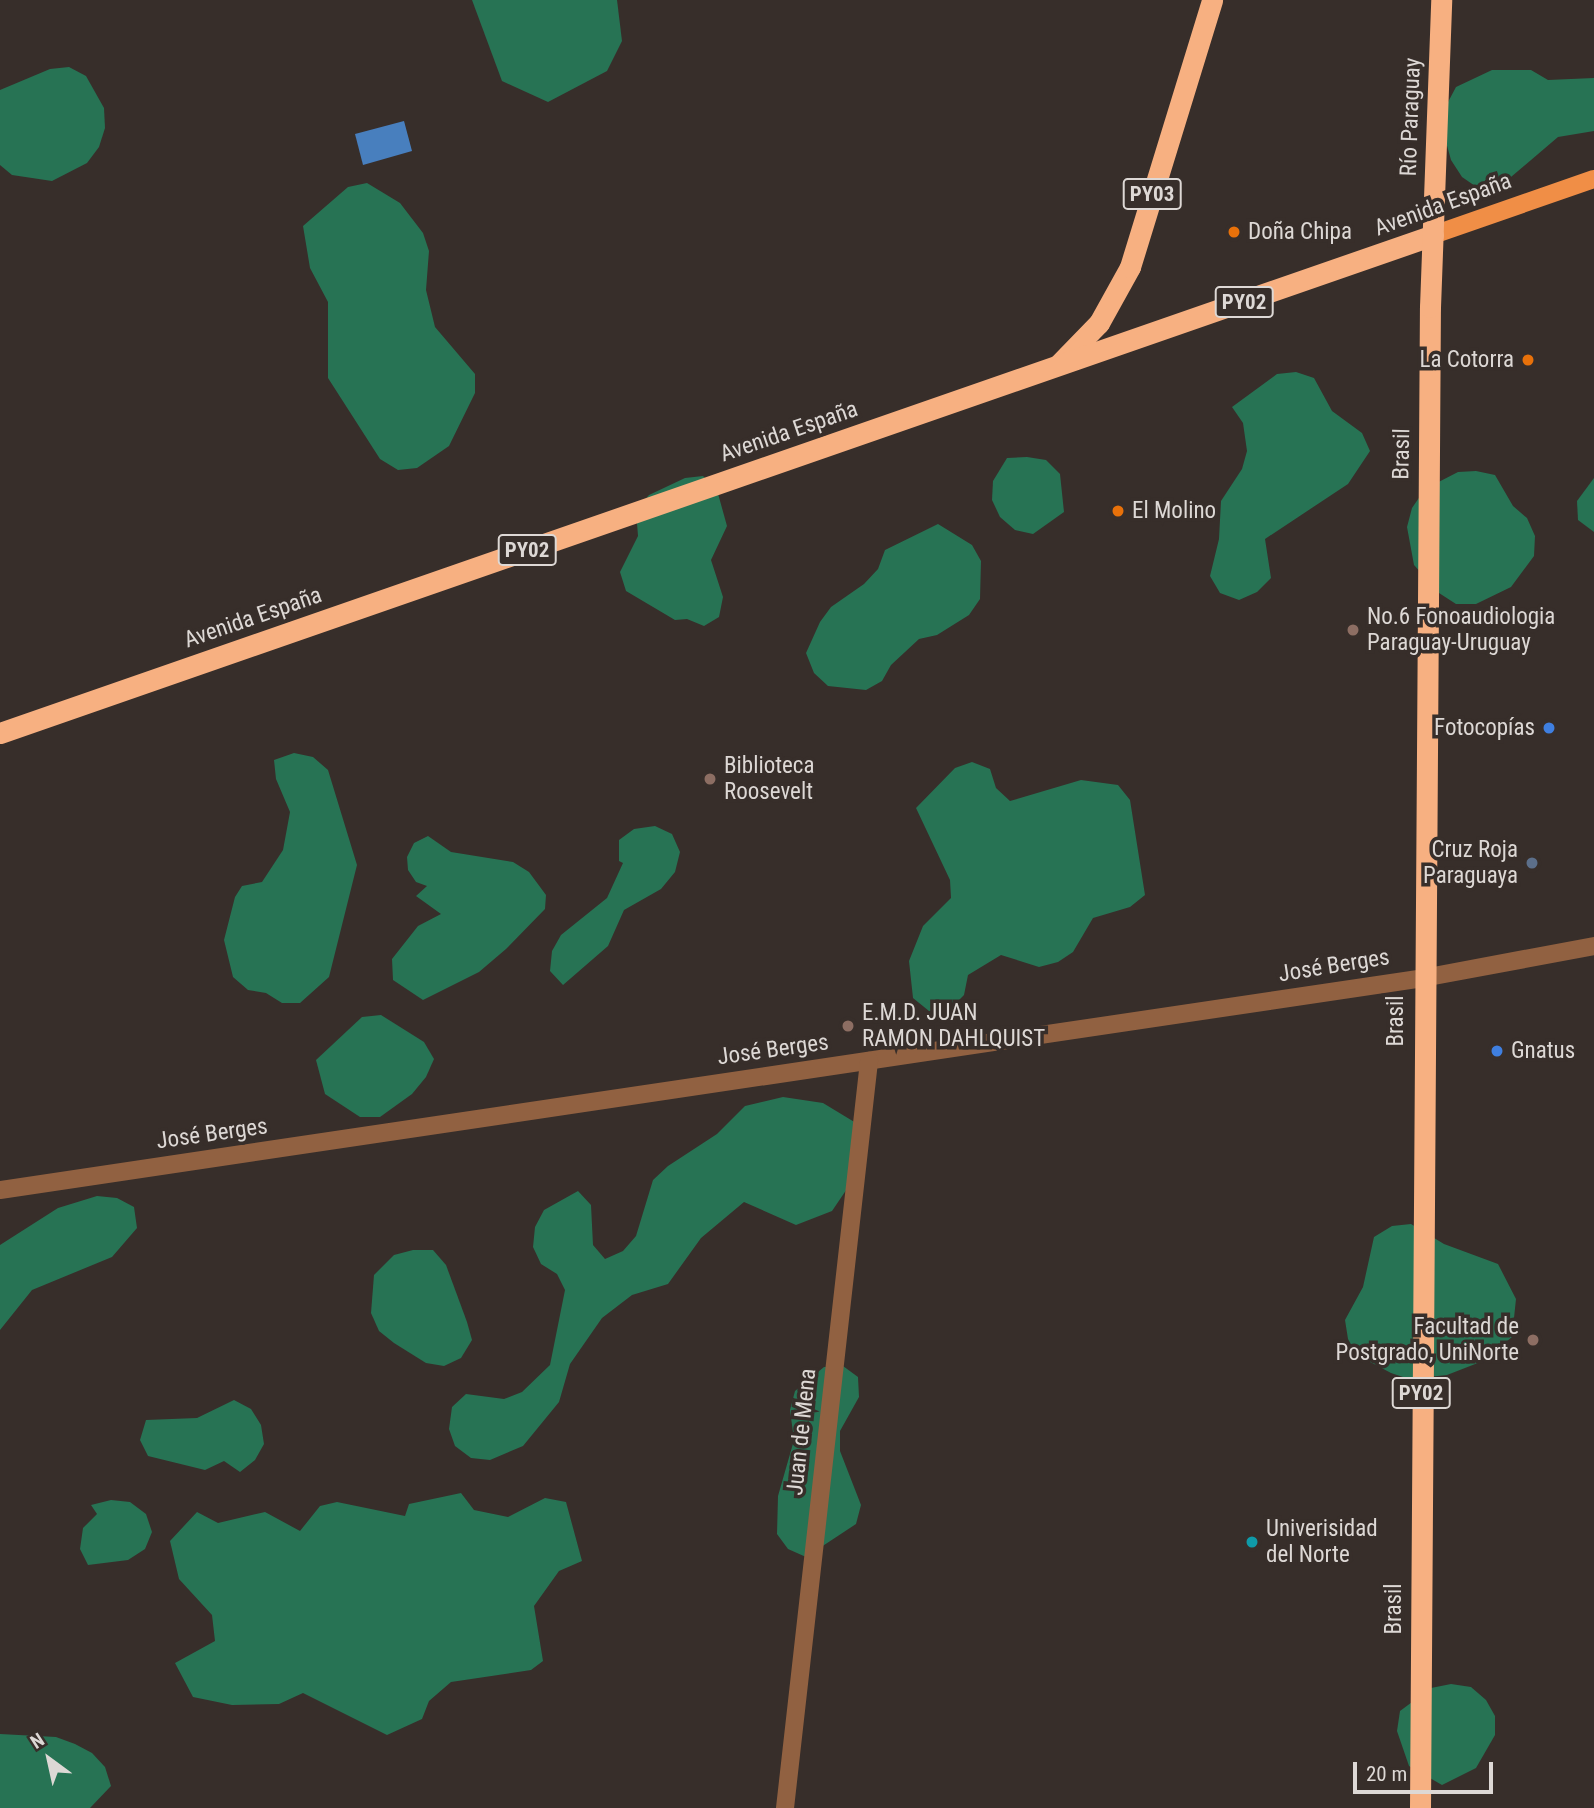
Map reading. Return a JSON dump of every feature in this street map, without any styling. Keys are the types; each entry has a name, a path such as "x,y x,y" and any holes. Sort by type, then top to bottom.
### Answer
{"highway":[{"name":"PY03","path":"1055,368 1099,323 1130,267 1212,0"},
{"name":"Río Paraguay","path":"1433,235 1440,0"},
{"name":"Avenida España","path":"0,733 1433,235"},
{"name":"Brasil","path":"1420,1808 1423,978 1433,235"}],"main road":[{"name":"Avenida España","path":"1433,235 1594,179"}],"street":[{"name":"José Berges","path":"0,1190 1423,978 1594,946"},
{"name":"Juan de Mena","path":"785,1808 869,1061"}],"green space":[{"path":"472,0 617,0 622,41 607,71 548,102 502,81"},
{"path":"69,67 86,76 104,108 105,128 99,147 87,163 52,181 12,175 0,165 0,90 50,69"},
{"path":"1492,70 1531,70 1548,80 1594,78 1594,131 1558,137 1498,188 1478,188 1462,177 1451,160 1446,142 1447,104 1456,87"},
{"path":"367,183 400,203 423,233 429,251 426,290 435,327 475,374 475,393 449,446 417,468 398,470 380,459 328,378 328,302 310,268 303,226 348,187"},
{"path":"1296,372 1314,378 1332,411 1362,433 1370,451 1348,484 1265,539 1271,578 1257,592 1239,600 1220,593 1210,576 1219,539 1221,501 1242,469 1247,451 1243,423 1232,407 1277,374"},
{"path":"1007,458 1046,460 1060,474 1064,512 1033,534 1015,530 1000,517 992,500 993,481"},
{"path":"1476,471 1495,475 1513,506 1527,518 1535,536 1534,556 1511,587 1476,604 1456,604 1439,593 1414,565 1407,527 1412,508 1425,489 1458,472"},
{"path":"703,476 717,490 727,526 711,560 723,597 719,617 704,626 687,619 675,620 626,591 620,572 638,536 636,510 649,495 685,478"},
{"path":"1594,478 1594,532 1578,520 1577,501"},
{"path":"938,524 972,545 981,561 980,599 969,615 937,635 919,639 891,665 882,681 866,690 828,686 814,673 806,653 820,622 831,607 864,584 878,569 885,550"},
{"path":"294,753 313,757 328,770 357,865 329,977 300,1003 282,1003 266,993 248,990 233,977 224,940 235,897 242,886 262,882 283,850 290,812 276,779 274,760"},
{"path":"972,762 990,769 996,788 1010,801 1081,780 1118,785 1130,800 1145,895 1130,907 1093,918 1073,952 1058,962 1039,967 1001,955 968,975 964,995 949,1010 929,1011 913,998 909,961 923,926 951,898 950,880 916,808 955,768"},
{"path":"655,826 672,834 680,852 675,872 661,889 624,910 608,946 563,985 550,971 552,951 561,935 607,898 623,863 619,861 619,840 634,829"},
{"path":"428,836 451,852 513,862 529,872 546,895 545,909 506,949 479,972 423,1000 393,980 392,959 418,926 441,914 416,896 427,886 416,882 408,870 407,857 414,843"},
{"path":"381,1015 424,1042 434,1059 426,1077 412,1094 380,1117 360,1117 325,1094 316,1060 362,1017"},
{"path":"783,1097 823,1103 856,1123 853,1180 832,1211 796,1225 744,1202 701,1238 668,1284 632,1295 602,1318 570,1364 559,1402 523,1446 490,1460 471,1458 455,1446 449,1429 452,1407 466,1394 504,1399 522,1392 550,1365 565,1290 557,1274 541,1264 533,1247 535,1227 544,1210 578,1191 591,1205 593,1245 605,1259 623,1251 636,1236 653,1180 668,1166 717,1134 745,1106"},
{"path":"97,1196 117,1198 134,1207 137,1228 112,1257 32,1290 0,1330 0,1245 58,1208"},
{"path":"1411,1224 1444,1244 1498,1264 1516,1299 1512,1337 1483,1361 1447,1375 1409,1379 1391,1373 1357,1355 1348,1339 1345,1320 1363,1287 1374,1237 1392,1226"},
{"path":"413,1250 433,1250 446,1265 472,1340 461,1358 444,1366 426,1363 394,1343 379,1331 371,1313 374,1275 394,1255"},
{"path":"843,1366 858,1377 859,1397 840,1431 840,1451 861,1505 856,1524 806,1557 788,1549 777,1534 778,1496 794,1440 790,1410 795,1391 824,1367"},
{"path":"234,1400 251,1409 261,1425 264,1444 255,1460 240,1472 224,1461 205,1470 148,1456 140,1440 146,1420 197,1418"},
{"path":"461,1493 474,1510 508,1517 545,1498 566,1502 582,1561 559,1571 534,1606 543,1661 531,1670 451,1682 429,1701 422,1719 387,1735 303,1693 279,1704 232,1705 193,1697 175,1663 215,1641 212,1615 179,1579 170,1541 197,1512 218,1523 265,1512 300,1531 320,1506 337,1502 405,1516 409,1504"},
{"path":"111,1500 130,1502 146,1514 152,1532 145,1549 128,1560 88,1565 80,1549 83,1528 97,1514 91,1505"},
{"path":"1451,1684 1471,1687 1486,1700 1495,1716 1495,1735 1476,1768 1442,1785 1409,1766 1397,1731 1400,1711 1431,1688"},
{"path":"0,1734 56,1737 75,1744 92,1753 105,1767 111,1786 90,1808 0,1808"}],"water":[{"path":"404,121 412,151 363,165 355,134"}],"place":[{"name":"Doña Chipa","path":"1234,232"},
{"name":"La Cotorra","path":"1528,360"},
{"name":"El Molino","path":"1118,511"},
{"name":"No.6 Fonoaudiologia Paraguay-Uruguay","path":"1353,630"},
{"name":"Fotocopías","path":"1549,728"},
{"name":"Biblioteca Roosevelt","path":"710,779"},
{"name":"Cruz Roja Paraguaya","path":"1532,863"},
{"name":"E.M.D. JUAN RAMON DAHLQUIST","path":"848,1026"},
{"name":"Gnatus","path":"1497,1051"},
{"name":"Facultad de Postgrado, UniNorte","path":"1533,1340"},
{"name":"Univerisidad del Norte","path":"1252,1542"}]}
